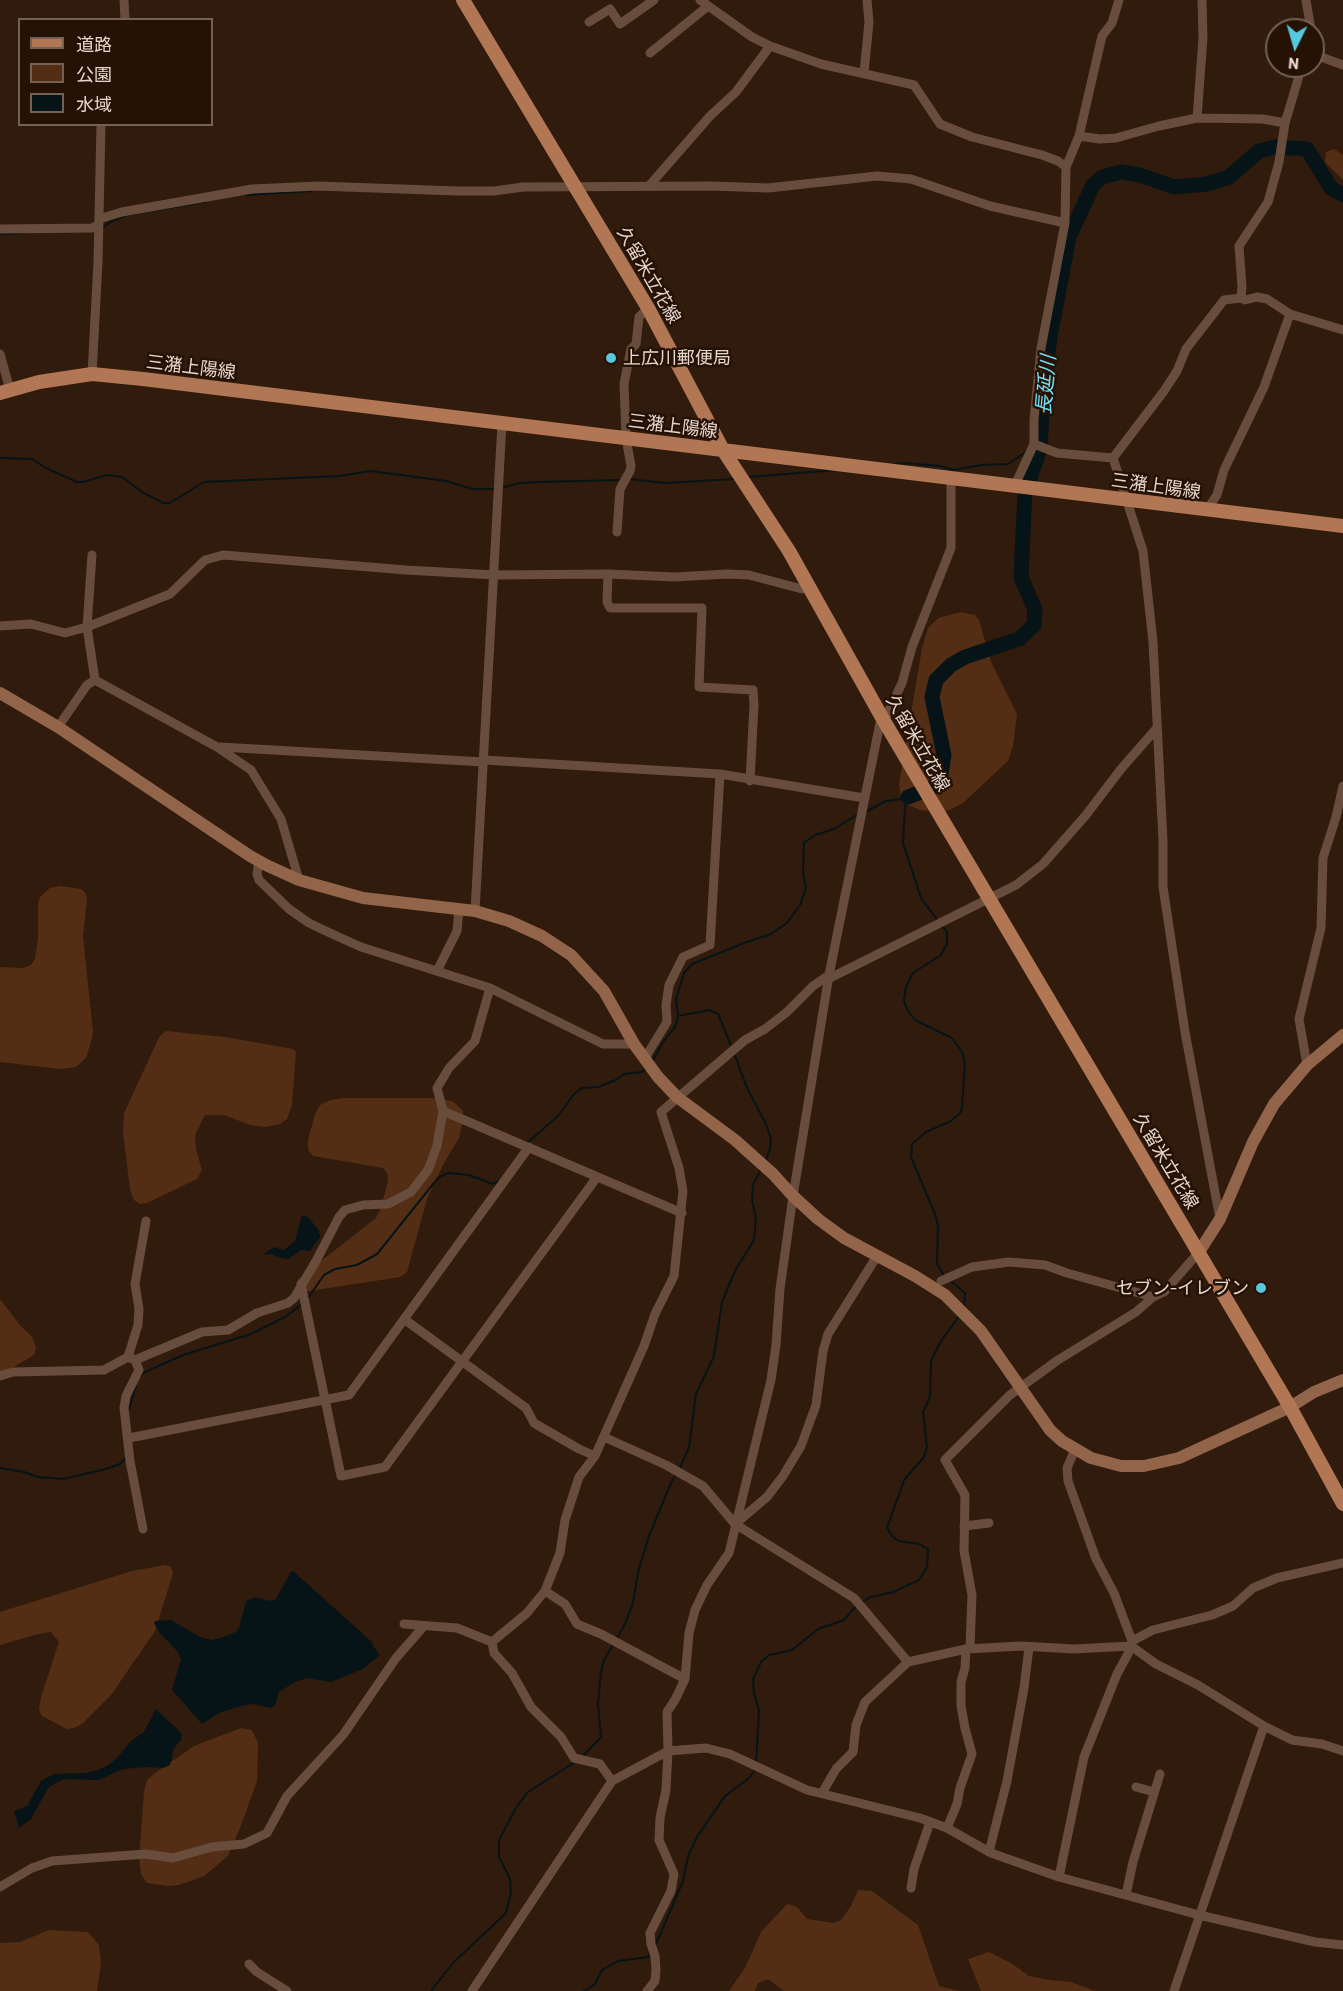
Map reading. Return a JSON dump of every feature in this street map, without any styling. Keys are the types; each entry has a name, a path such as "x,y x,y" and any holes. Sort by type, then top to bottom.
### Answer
{"main road":[{"name":"久留米立花線","path":"463,0 648,308 723,450 789,551 884,721 1290,1407 1343,1504"},
{"name":"三潴上陽線","path":"5,391 39,382 92,374 1343,526"}],"street":[{"path":"124,0 125,18"},
{"path":"589,21 610,9 620,24 654,0"},
{"path":"864,73 869,22 867,0"},
{"path":"1015,486 1034,444 1041,348 1065,222 1066,167 1079,136 1102,36 1112,23 1119,0"},
{"path":"1197,118 1203,38 1202,0"},
{"path":"1306,0 1309,18"},
{"path":"650,53 704,3 752,37 770,46 821,64 914,85 940,124 972,137 1042,155 1066,167"},
{"path":"649,186 710,116 736,92 770,46"},
{"path":"1325,58 1343,65"},
{"path":"1241,298 1239,246 1268,202 1279,162 1285,123 1298,78"},
{"path":"1079,136 1100,140 1116,138 1197,118 1263,119 1285,123"},
{"path":"92,374 101,126"},
{"path":"0,229 92,228 99,222 122,212 252,189 362,186 380,189 494,191 523,187 768,188 877,176 911,179 990,206 1065,222"},
{"path":"1113,458 1164,391 1177,371 1186,349 1224,300 1241,298 1245,300 1257,297 1267,299 1290,314 1343,330"},
{"path":"617,532 620,489 631,466 626,438 624,384 631,349 636,344 639,317 648,308"},
{"path":"1206,511 1217,495 1224,470 1264,387 1290,314"},
{"path":"0,354 5,391"},
{"path":"475,911 502,423"},
{"path":"1034,444 1057,453 1113,458"},
{"path":"1113,458 1143,551 1153,642 1163,841 1163,887 1185,1032 1220,1219"},
{"path":"647,1991 655,1981 655,1956 650,1933 671,1891 674,1874 659,1840 660,1818 666,1790 667,1712 685,1679 695,1610 707,1585 729,1553 771,1380 780,1289 793,1196 828,977 880,723 884,721 902,683 912,646 951,548 951,478"},
{"path":"92,555 87,627 95,680"},
{"path":"0,626 31,624 65,633 87,627 170,594 205,560 223,555 495,575 608,574 675,577 749,575 801,589 810,588"},
{"path":"608,574 607,602 610,608 702,609 699,687 753,690 750,780"},
{"path":"58,727 87,685 95,680"},
{"path":"95,680 217,747 251,770 281,819 299,880"},
{"path":"0,693 58,727 259,861 299,880 363,898 475,911 509,921 542,936 572,955 604,991 634,1044 677,1097 735,1140 818,1219 844,1238 945,1295 981,1331 1050,1430 1062,1442 1091,1458 1120,1466 1162,1464 1290,1407 1314,1392 1343,1380"},
{"path":"492,1642 527,1613 545,1591 560,1553 565,1520 579,1477 595,1456 604,1437 644,1346 655,1314 674,1276 683,1191 679,1168 662,1112 745,1040 765,1029 828,977 1016,885 1043,864 1086,815 1120,769 1156,729"},
{"path":"217,747 720,774 864,798"},
{"path":"648,1063 667,1022 666,1005 669,985 683,957 710,945 720,774"},
{"path":"1306,1065 1299,1019 1321,928 1323,858 1343,786"},
{"path":"259,861 257,874 259,880 289,909 309,923 361,947 490,988 603,1044 634,1044"},
{"path":"437,971 457,931 459,909"},
{"path":"0,1376 13,1372 104,1370 202,1332 228,1330 257,1313 288,1303 294,1298 316,1262 339,1216 345,1210 363,1205 388,1204 411,1192 428,1170 437,1146 443,1111 437,1088 448,1068 475,1041 490,988"},
{"path":"947,1828 972,1754 964,1728 961,1682 968,1649 972,1595 964,1551 965,1495 945,1460 1020,1388 1058,1360 1164,1292 1199,1252 1220,1219 1253,1142 1274,1104 1306,1065 1343,1035"},
{"path":"443,1111 682,1213"},
{"path":"129,1438 348,1395 529,1147"},
{"path":"301,1284 340,1476 385,1467 597,1177"},
{"path":"143,1529 130,1461 124,1408 126,1396 139,1370 131,1359 139,1309 135,1284 146,1221"},
{"path":"735,1524 767,1497 801,1446 816,1405 823,1351 828,1334 877,1256"},
{"path":"941,1281 972,1267 1009,1262 1045,1265 1153,1297"},
{"path":"404,1318 526,1408 534,1423 595,1456"},
{"path":"604,1437 666,1465 703,1486 735,1524 854,1598 908,1662"},
{"path":"1075,1449 1067,1468 1068,1481 1096,1559 1114,1593 1131,1644 1156,1664 1198,1685 1264,1726 1292,1740 1322,1744 1343,1751"},
{"path":"964,1526 989,1523"},
{"path":"822,1793 836,1769 853,1752 856,1725 865,1702 908,1662 968,1649 1029,1647 1074,1649 1131,1644 1153,1630 1212,1615 1233,1606 1253,1588 1277,1578 1343,1563"},
{"path":"545,1591 564,1604 577,1624 601,1634 685,1679"},
{"path":"404,1624 457,1628 492,1642"},
{"path":"0,1887 32,1868 52,1861 146,1854 174,1858 212,1847 244,1844 267,1833 287,1796 343,1735 396,1658 424,1626"},
{"path":"492,1642 494,1653 512,1673 531,1707 561,1737 574,1758 600,1764 612,1781"},
{"path":"1059,1877 1084,1757 1131,1644"},
{"path":"989,1852 1007,1780 1029,1647"},
{"path":"1174,1991 1264,1726"},
{"path":"472,1991 612,1781 668,1751 706,1748 730,1754 807,1790 857,1803 888,1808 947,1828 989,1852 1059,1877 1199,1915 1315,1942 1343,1945"},
{"path":"1126,1895 1132,1862 1160,1774"},
{"path":"1136,1787 1154,1791"},
{"path":"911,1888 914,1869 930,1822"},
{"path":"249,1964 257,1972 287,1991"}],"green space":[{"path":"1334,149 1343,155 1343,180 1325,162 1326,152"},
{"path":"961,612 975,615 979,620 991,662 1017,714 1013,746 1008,761 963,803 950,810 938,812 920,810 908,805 901,798 899,784 922,648 928,628 938,618"},
{"path":"60,886 81,889 85,892 87,899 83,936 93,1032 86,1058 76,1067 61,1069 0,1062 0,967 23,968 31,965 35,959 38,938 40,897 50,888"},
{"path":"166,1031 225,1037 293,1049 296,1052 292,1105 287,1119 280,1124 265,1127 250,1125 224,1115 205,1115 195,1135 196,1150 202,1170 197,1179 147,1203 140,1204 134,1200 130,1190 123,1131 124,1113 160,1036"},
{"path":"343,1098 438,1098 454,1102 463,1111 463,1121 459,1138 427,1199 407,1272 400,1277 303,1292 297,1290 298,1279 376,1218 388,1182 387,1173 383,1168 313,1156 308,1150 308,1140 315,1114 320,1105"},
{"path":"0,1299 32,1337 36,1347 34,1355 0,1375"},
{"path":"165,1565 171,1567 173,1573 155,1631 111,1695 82,1724 74,1728 67,1729 42,1716 39,1710 41,1697 59,1642 51,1632 0,1645 0,1612 132,1571"},
{"path":"241,1728 251,1730 258,1743 257,1781 228,1856 204,1876 179,1885 147,1883 141,1874 139,1859 147,1780 194,1746"},
{"path":"858,1890 872,1891 918,1925 939,1986 959,1991 784,1991 768,1979 758,1983 755,1991 729,1991 745,1968 761,1932 787,1904 797,1907 807,1919 833,1923 841,1920"},
{"path":"49,1930 88,1932 99,1945 101,1963 97,1991 0,1991 0,1943 20,1942"},
{"path":"989,1952 1011,1963 1029,1976 1071,1982 1095,1991 981,1991 968,1959"}],"water":[{"path":"302,1215 309,1218 319,1231 320,1237 310,1251 301,1250 288,1259 271,1254 263,1255 274,1247 284,1250 295,1241"},
{"path":"293,1571 372,1642 380,1655 363,1669 331,1682 307,1678 295,1682 279,1692 275,1706 270,1708 254,1704 244,1705 219,1713 202,1724 172,1690 181,1659 178,1652 159,1632 155,1621 171,1620 200,1637 212,1640 220,1638 236,1632 239,1628 246,1601 255,1597 269,1601 275,1600"},
{"path":"156,1709 182,1734 181,1740 174,1748 170,1765 163,1768 123,1769 99,1780 63,1779 48,1788 31,1819 19,1828 14,1811 27,1806 41,1781 54,1774 85,1773 108,1765 131,1741 144,1732"}],"waterway":[{"name":"長延川","path":"908,797 934,787 941,775 944,755 932,697 936,680 951,665 965,657 1019,639 1034,625 1035,610 1021,577 1025,491 1040,450 1043,393 1050,337 1069,237 1093,185 1102,177 1121,172 1140,175 1174,187 1207,184 1229,177 1259,151 1275,147 1307,149 1331,188 1343,195"},
{"path":"246,195 312,191"},
{"path":"101,229 110,222 127,215 205,202"},
{"path":"0,234 24,233"},
{"path":"895,464 940,466 954,470 981,465 1008,464 1026,452"},
{"path":"0,458 32,459 77,482 107,475 122,477 142,492 163,503 170,503 204,482 339,476 371,471 446,481 472,489 495,489"},
{"path":"749,477 836,470"},
{"path":"629,479 666,483 734,479"},
{"path":"501,488 520,483 620,480"},
{"path":"908,797 905,807 903,843 921,898 938,921"},
{"path":"865,812 886,801 908,798"},
{"path":"652,1062 675,1027 678,1016 676,999 684,973 692,964 771,934 787,923 800,905 806,888 803,872 804,843 815,835 834,829 857,815"},
{"path":"942,926 947,932 947,944 941,955 913,973 906,987 904,1001 915,1020 952,1038 962,1052 965,1063 960,1113 951,1121 926,1132 912,1144 911,1157 938,1225 937,1264 944,1275"},
{"path":"678,1016 710,1010 718,1014 732,1048"},
{"path":"734,1053 747,1088 766,1124 771,1139 765,1162"},
{"path":"527,1143 558,1116 574,1094 582,1088 598,1087 624,1074 642,1072 646,1068"},
{"path":"679,1470 689,1447 696,1394 714,1356 722,1302 735,1271 754,1240 756,1218 752,1200 753,1185 761,1169"},
{"path":"308,1298 324,1275 335,1269 357,1265 377,1254 438,1178 448,1173 469,1175 493,1184 499,1181"},
{"path":"951,1281 965,1293 964,1308"},
{"path":"139,1378 143,1373 183,1355 251,1334 285,1317 302,1304"},
{"path":"862,1602 871,1597 893,1592 919,1580 927,1567 928,1549 920,1544 899,1541 887,1528 904,1480 924,1457 927,1447 923,1412 930,1397 931,1361 941,1341 960,1315"},
{"path":"129,1409 136,1386"},
{"path":"0,1468 38,1477 63,1479 106,1469 120,1464 126,1458"},
{"path":"616,1640 633,1603 638,1572 649,1536 676,1475"},
{"path":"756,1764 759,1710 754,1694 753,1679 761,1662 769,1655 792,1650 818,1629 844,1620 857,1605"},
{"path":"582,1757 601,1737 598,1704 601,1672 604,1660 613,1645"},
{"path":"431,1991 453,1963 506,1913 511,1892 510,1879 499,1857 499,1840 516,1808 528,1792 575,1762"},
{"path":"655,1946 683,1881 688,1856 697,1837 725,1796 748,1779 755,1770"},
{"path":"584,1991 595,1984 602,1970 618,1961 648,1957 650,1953"}],"place":[{"name":"上広川郵便局","path":"611,358"},
{"name":"セブン-イレブン","path":"1261,1288"}]}
